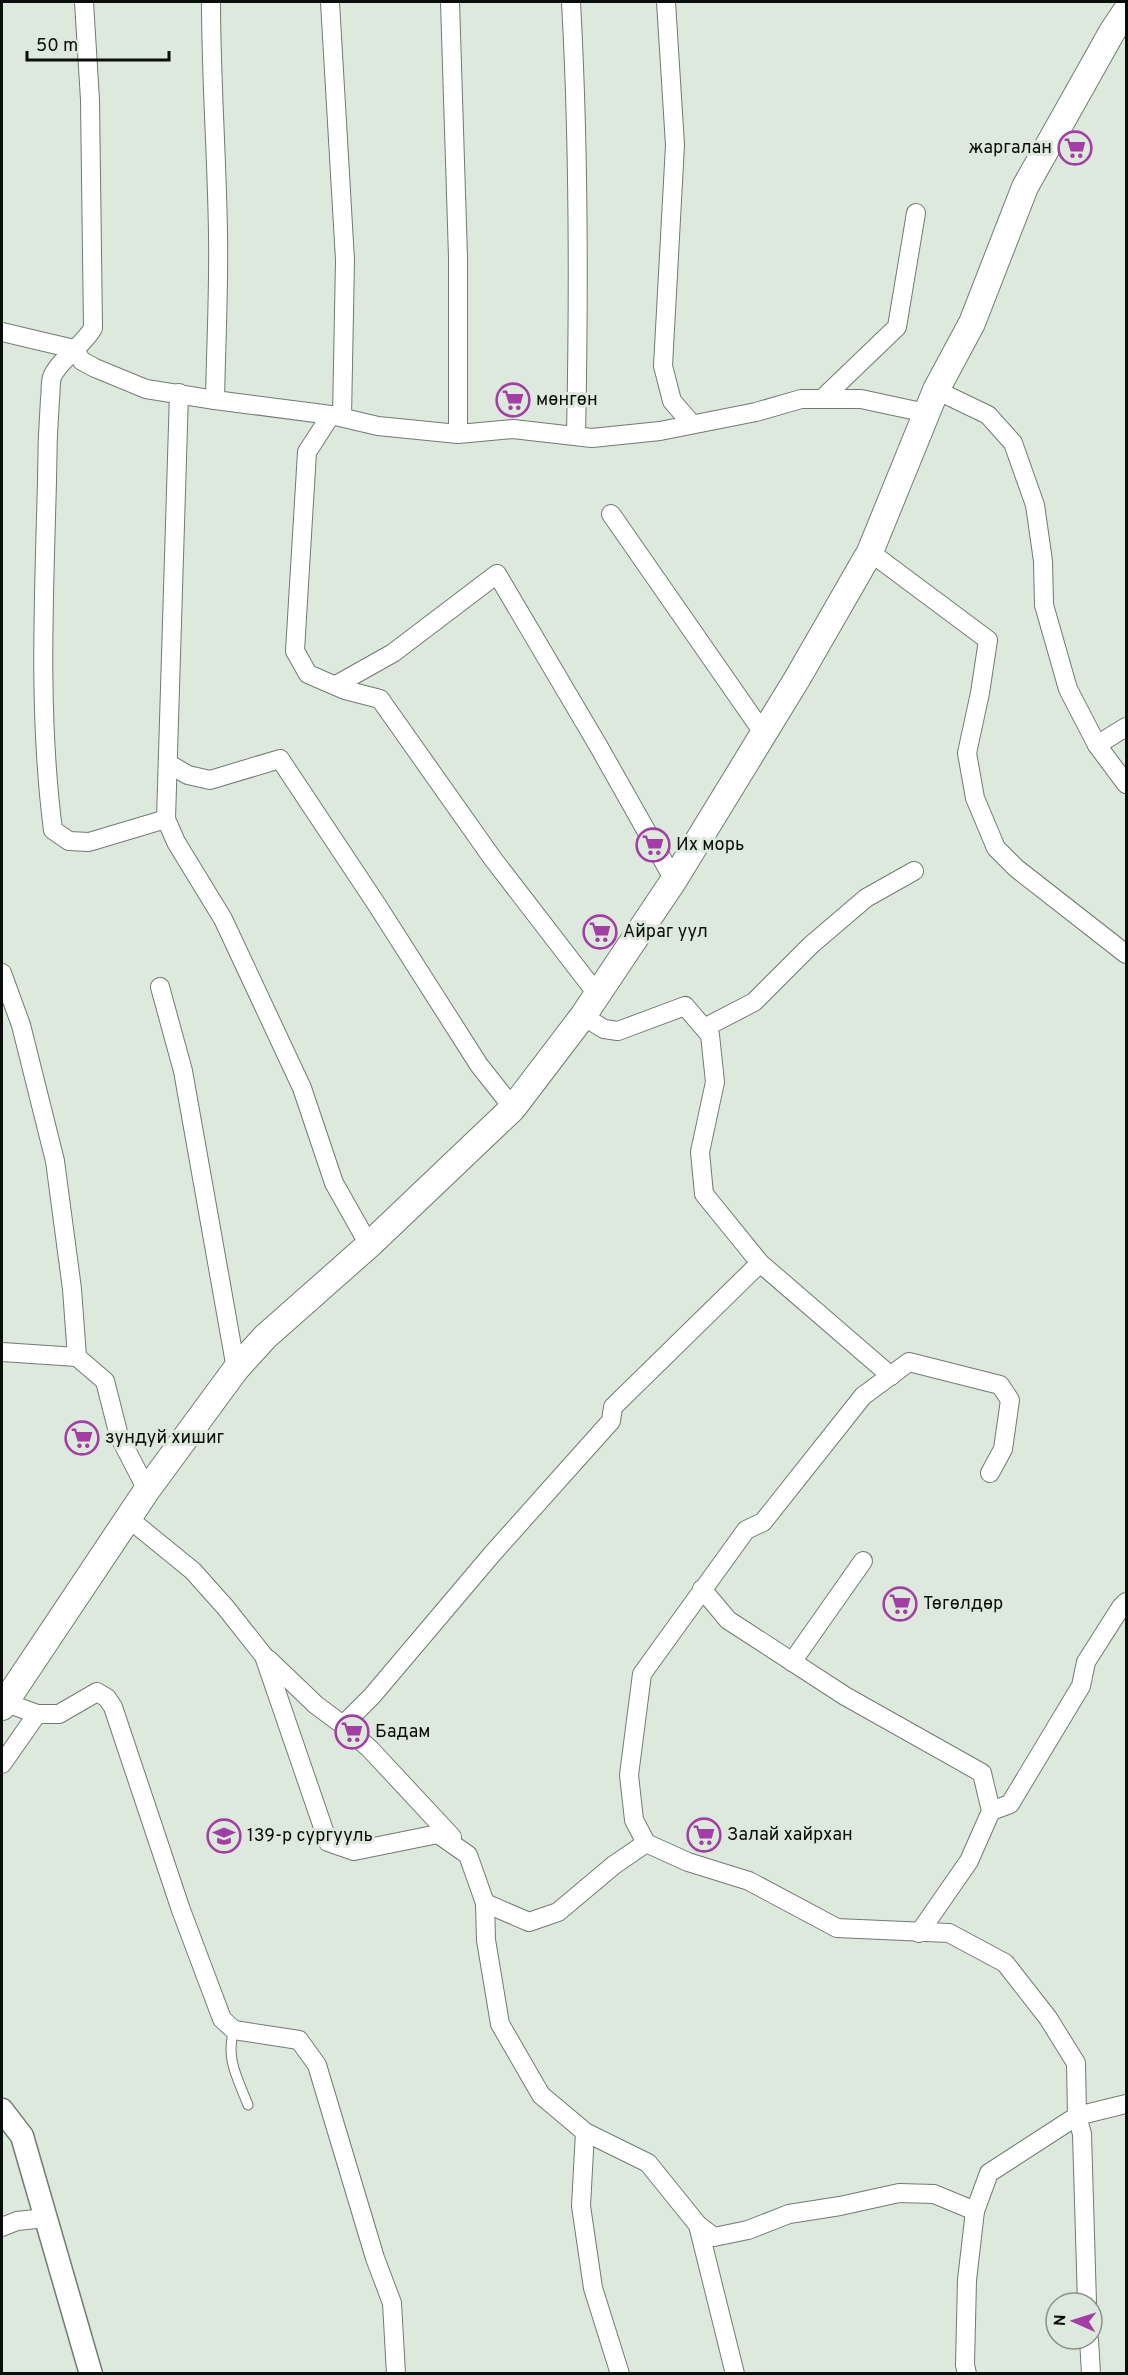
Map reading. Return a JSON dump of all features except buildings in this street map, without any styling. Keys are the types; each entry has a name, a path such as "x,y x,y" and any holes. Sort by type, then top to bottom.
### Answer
{"main road":[{"path":"3,1705 147,1490 236,1369 265,1337 369,1245 513,1108 583,1016 674,880 764,734 870,552 931,402 972,323 1025,187 1126,11"}],"street":[{"path":"84,2 90,100 93,328 87,338 74,349 52,376 48,427 44,594 48,788 53,830 69,841 89,842 166,819"},
{"path":"211,2 211,86 218,238 215,400"},
{"path":"330,2 345,260 337,416 307,452 295,651 308,674 345,690 381,699 493,859 597,994"},
{"path":"450,2 458,256 458,434"},
{"path":"571,2 579,265 576,436"},
{"path":"666,2 675,145 663,366 672,401 692,424"},
{"path":"822,399 897,327 916,213"},
{"path":"2,332 74,349 82,361 146,389 337,416 378,426 458,434 513,429 592,438 660,430 756,412 801,399 931,402 988,416 1013,443 1035,505 1043,561 1044,605 1068,689 1097,745 1126,784"},
{"path":"179,393 166,819 176,842 223,919 303,1088 334,1183 369,1245"},
{"path":"611,514 764,734"},
{"path":"870,552 988,640 968,753 975,798 996,848 1016,868 1126,954"},
{"path":"336,685 393,653 497,574 674,880"},
{"path":"1097,745 1126,727"},
{"path":"169,764 188,775 210,780 280,759 478,1065 513,1108"},
{"path":"704,1028 753,1002 811,945 866,898 914,871"},
{"path":"2,973 21,1025 55,1161 72,1289 77,1357"},
{"path":"160,987 183,1071 236,1369"},
{"path":"583,1016 604,1029 618,1030 685,1006 710,1035 715,1082 700,1152 704,1194 760,1263 891,1376"},
{"path":"343,1725 372,1696 493,1552 611,1420 614,1407 760,1263"},
{"path":"2,1352 77,1357 105,1381 119,1436 147,1490"},
{"path":"990,1473 1003,1449 1010,1400 1000,1385 909,1362 863,1396 763,1521 746,1530 642,1674 629,1775 634,1820 646,1843 688,1862 749,1881 837,1928 949,1933 1005,1963 1048,2018 1076,2063 1077,2116 1082,2134 1086,2291"},
{"path":"128,1518 193,1571 264,1656 378,1757 404,1788 468,1855 485,1903 486,1940 500,2024 541,2095 585,2132 648,2163 698,2225 714,2237 748,2230 789,2214 899,2193 934,2194 975,2211"},
{"path":"792,1662 863,1561"},
{"path":"702,1589 728,1620 845,1696 982,1773 991,1811 969,1861 919,1932"},
{"path":"991,1811 1010,1804 1081,1686 1086,1662 1126,1602"},
{"path":"264,1656 328,1842 354,1851 438,1834 468,1855"},
{"path":"3,1705 36,1714 59,1714 97,1692 107,1698 117,1719 181,1910 222,2019 234,2030 299,2040 317,2065 375,2258 392,2303 396,2373"},
{"path":"2,1764 36,1714"},
{"path":"485,1903 529,1922 558,1912 614,1865 646,1843"},
{"path":"967,2373 965,2366 968,2280 975,2211 989,2173 1077,2116 1126,2104"},
{"path":"2,2110 22,2136 91,2373"},
{"path":"585,2132 581,2206 593,2288 620,2373"},
{"path":"2,2228 17,2221 45,2218"},
{"path":"698,2225 735,2373"},
{"path":"1090,2351 1091,2373"}],"lane":[{"path":"234,2030 229,2045 231,2060 248,2105"}],"place":[{"name":"жаргалан","path":"1075,148"},
{"name":"мөнгөн","path":"513,400"},
{"name":"Их морь","path":"653,845"},
{"name":"Айраг уул","path":"600,932"},
{"name":"зундуй хишиг","path":"82,1438"},
{"name":"Төгөлдөр","path":"900,1604"},
{"name":"Бадам","path":"352,1732"},
{"name":"Залай хайрхан","path":"704,1835"},
{"name":"139-р сургууль","path":"224,1836"}]}
